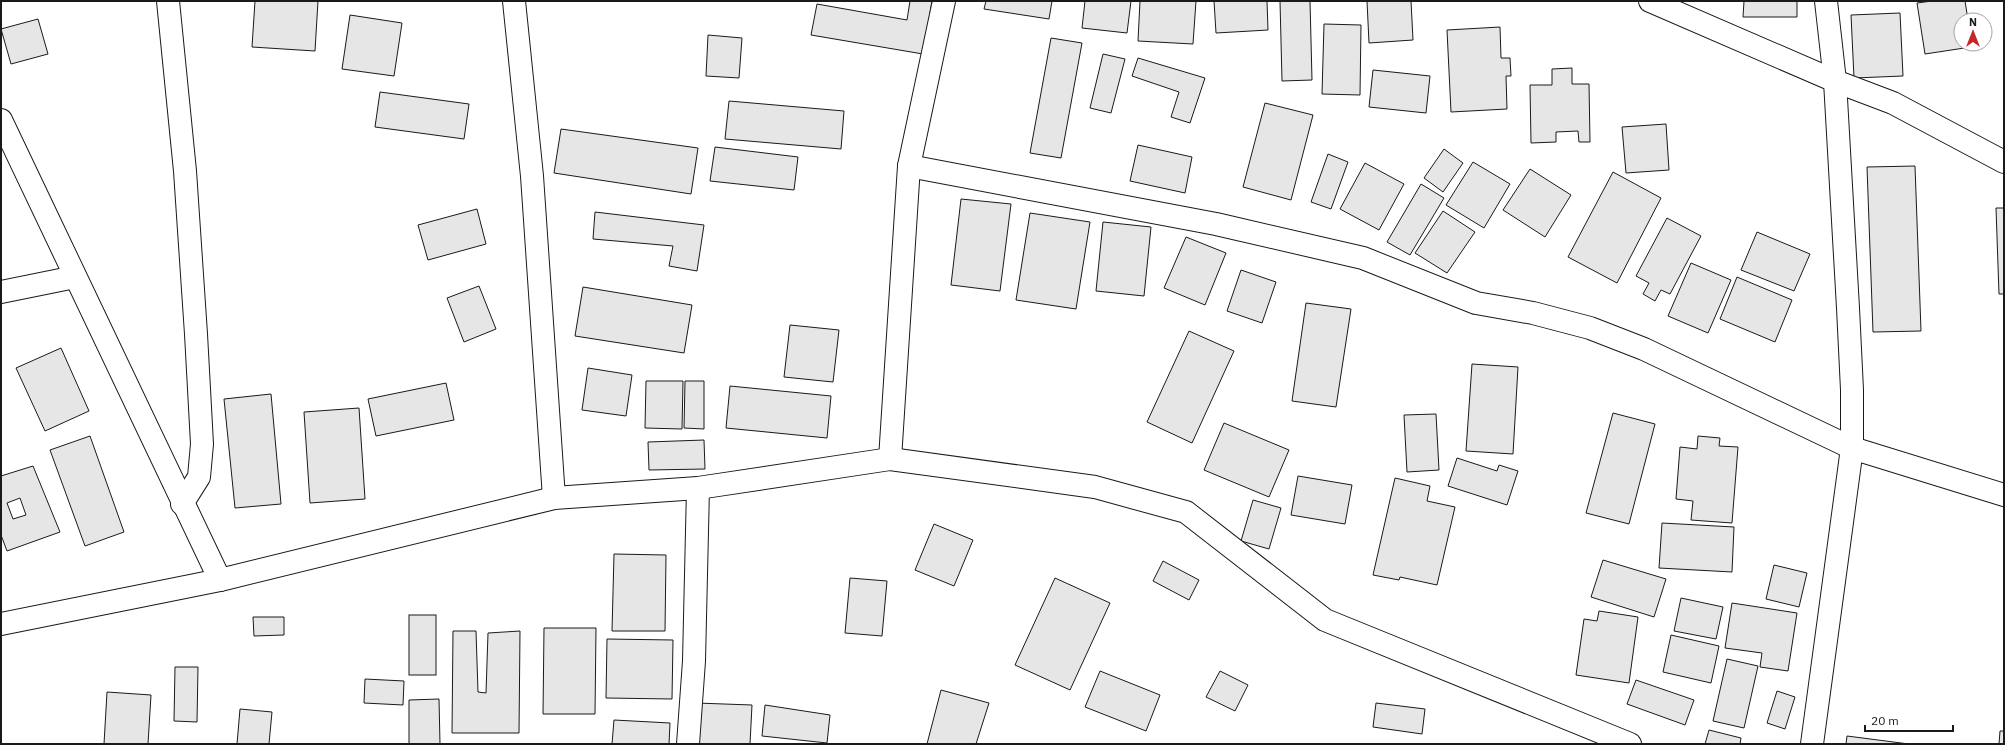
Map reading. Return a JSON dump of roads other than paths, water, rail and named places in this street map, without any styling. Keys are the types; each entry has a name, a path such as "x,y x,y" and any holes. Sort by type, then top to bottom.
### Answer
{"street":[{"path":"168,1 186,187 202,444 199,477 182,504"},
{"path":"514,1 532,176 554,498"},
{"path":"890,459 909,166 944,1"},
{"path":"1650,1 1835,81 1893,103 2004,162"},
{"path":"1812,744 1852,448 1852,390 1835,81 1826,1"},
{"path":"1,120 182,504 220,580"},
{"path":"909,166 1216,224 1363,258 1476,303 1540,315 1590,328 1631,344 1852,448 2004,495"},
{"path":"1,292 75,277"},
{"path":"1,624 220,580 554,498 698,488 890,459 1095,487 1186,512 1324,620 1630,744"},
{"path":"688,744 694,661 698,488"}]}
